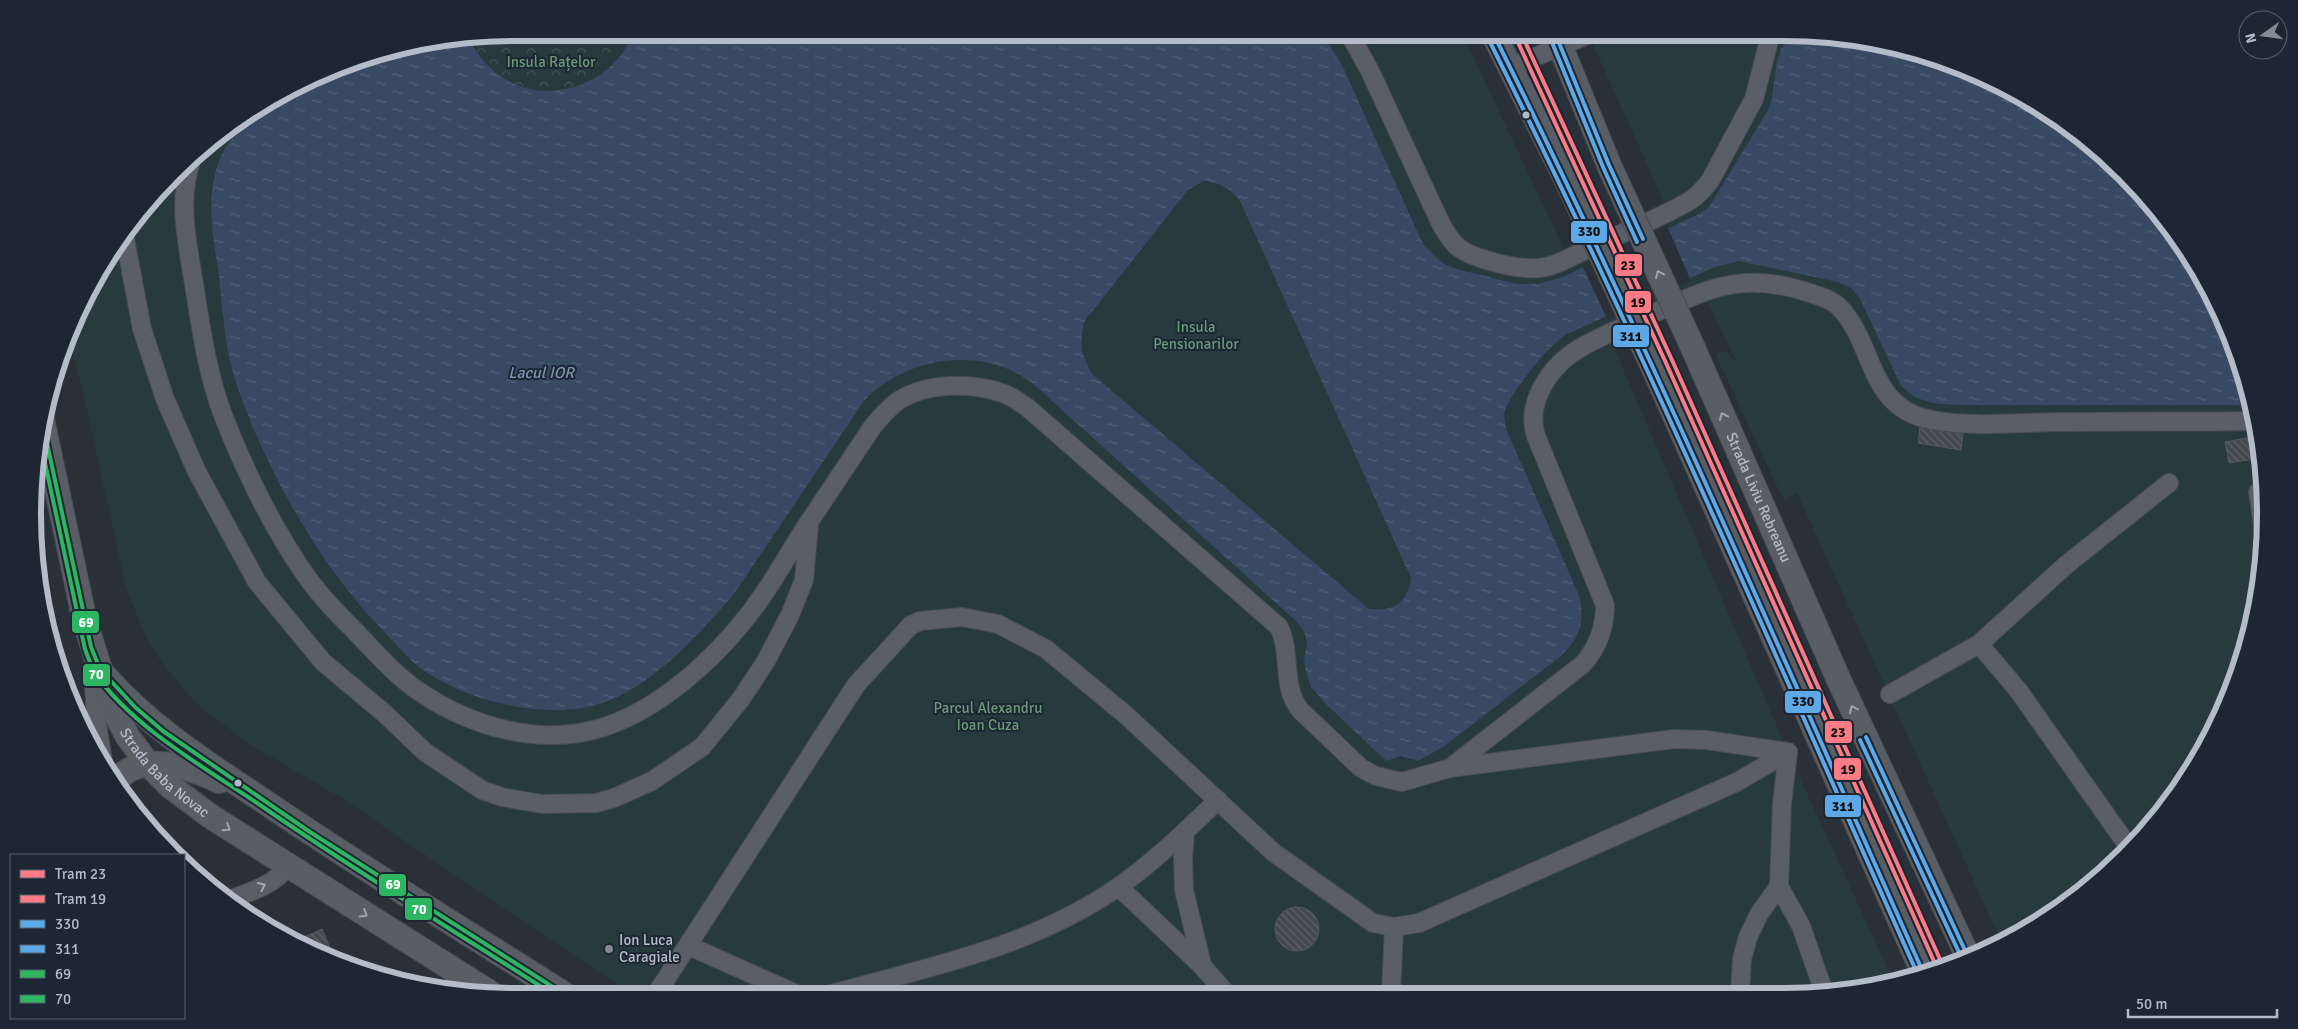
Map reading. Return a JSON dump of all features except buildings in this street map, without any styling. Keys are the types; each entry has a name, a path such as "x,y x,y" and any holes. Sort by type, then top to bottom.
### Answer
{"main road":[{"path":"1498,41 1568,183 1654,368 1920,968"},
{"name":"Strada Liviu Rebreanu","path":"1559,41 1609,165 1694,350 1838,678 1966,952"},
{"path":"47,441 92,647 100,669"},
{"name":"Strada Baba Novac","path":"100,669 112,707 119,721 148,764 184,798 287,867 480,987"},
{"name":"Strada Baba Novac","path":"100,669 126,698 163,731 262,800 555,988"},
{"path":"121,777 129,770 148,764 178,767 206,775 262,800"}],"street":[{"path":"1354,41 1370,71 1441,224 1453,243 1469,254 1518,268 1529,269 1546,267 1573,256 1693,199 1702,191 1710,181 1754,99 1769,41"},
{"path":"1511,68 1555,41"},
{"path":"187,173 183,210 203,340 224,416 255,487 286,544 320,594 398,674 416,689 440,704 480,722 498,728 559,736 583,733 610,725 642,710 674,689 694,672 742,622 766,590 873,426 900,400 913,394 945,387 980,388 1008,395 1028,408 1279,627 1284,638 1292,700 1300,710 1362,768 1376,776 1402,782 1450,768 1674,739 1706,740 1788,752"},
{"path":"126,245 142,329 165,399 197,472 257,582 323,662 384,713 424,752 482,790 502,797 542,804 596,803 614,798 652,780 702,747 751,684 766,661 790,615 804,580 809,522"},
{"path":"1450,768 1583,664 1595,646 1603,627 1605,616 1603,595 1533,427 1532,417 1538,396 1552,374 1571,354 1610,333 1700,293 1716,287 1754,282 1794,288 1833,302 1852,324 1876,380 1884,393 1911,413 1931,420 1987,424 2248,421"},
{"path":"1890,694 1979,644 2066,565 2168,483"},
{"path":"660,988 856,685 911,625 920,621 962,617 998,624 1046,649 1127,716 1273,852 1373,923 1394,927 1419,923 1737,782 1788,752"},
{"path":"1979,644 2018,690 2125,842"},
{"path":"92,647 96,717 100,742"},
{"path":"1788,752 1782,804 1779,886 1801,926 1822,986"},
{"path":"853,988 988,950 1030,934 1075,913 1119,887 1185,832 1218,800"},
{"path":"1185,832 1183,858 1184,890 1202,966"},
{"path":"236,897 273,881 281,876 287,867"},
{"path":"1740,988 1742,959 1748,937 1759,914 1779,886"},
{"path":"1119,887 1222,988"},
{"path":"1391,988 1394,927"},
{"path":"689,946 783,988"}],"green space":[{"name":"Insula Rațelor","path":"514,41 628,41 624,51 611,66 596,78 578,86 559,90 539,90 520,86 502,77 476,51 471,43"},
{"path":"1327,41 1466,41 1564,249 1664,202 1592,42 1786,41 1768,110 1709,207 1699,214 1562,277 1538,284 1517,284 1453,268 1441,262 1423,244 1343,67"},
{"name":"Parcul Alexandru Ioan Cuza","path":"239,130 221,157 214,175 210,195 265,456 309,537 342,584 378,626 416,665 428,674 460,690 497,702 535,708 582,708 603,704 621,696 684,649 736,591 851,417 872,390 881,383 910,368 943,361 960,360 993,364 1012,370 1031,382 1297,621 1304,631 1307,643 1304,657 1311,687 1316,694 1392,758 1410,757 1439,750 1561,656 1583,621 1583,611 1578,593 1507,431 1505,414 1510,400 1541,358 1565,335 1715,267 1733,261 1755,263 1838,282 1851,288 1869,314 1884,351 1921,401 1964,405 2244,405 2253,453 2256,484 2256,545 2248,607 2232,667 2208,724 2177,777 2139,827 2096,870 2046,908 1999,936 1797,493 1783,499 1715,354 1725,351 1737,363 1706,298 1611,341 1788,752 1891,976 1845,984 1784,988 622,988 340,797 251,745 192,699 158,657 143,630 126,588 82,387 71,349 90,305 105,278 139,226 159,202 202,159"},
{"name":"Insula Pensionarilor","path":"1204,181 1224,187 1240,201 1411,578 1403,600 1392,607 1369,609 1092,374 1085,360 1082,349 1084,322 1188,190"}],"water":[{"name":"Lacul IOR","path":"628,41 1327,41 1343,67 1423,244 1441,262 1453,268 1517,284 1538,284 1562,277 1699,214 1709,207 1768,110 1772,98 1778,59 1786,41 1845,45 1876,50 1936,66 1993,90 2046,121 2072,139 2118,180 2159,226 2193,278 2221,333 2232,362 2244,405 1964,405 1921,400 1900,384 1860,299 1851,288 1838,282 1739,261 1715,267 1565,335 1541,358 1523,380 1505,411 1507,431 1578,593 1582,611 1580,627 1573,642 1561,656 1443,747 1418,761 1401,756 1386,761 1324,702 1311,687 1305,668 1304,657 1307,643 1304,631 1296,621 1031,382 1011,370 989,363 970,360 950,360 931,363 894,377 864,401 736,591 709,623 656,673 618,697 600,704 557,710 512,706 468,693 447,684 412,661 346,589 294,510 252,425 232,369 223,319 212,223 212,188 215,172 222,155 238,131 305,90 362,66 422,50 471,43 483,60 502,77 520,86 539,90 559,90 578,86 596,78 611,66 624,51","holes":["1204,181 1220,185 1240,201 1411,578 1403,600 1392,607 1369,609 1092,374 1085,360 1082,349 1084,322 1188,190"]}],"pier":[{"path":"1667,226 1691,281 1607,319 1582,265"}],"tram line":[{"name":"19","path":"1517,41 1666,363 1935,963"},
{"name":"23","path":"1525,41 1672,360 1941,961"}],"transit line":[{"name":"311","path":"1489,41 1654,385 1915,969"},
{"name":"330","path":"1497,41 1660,383 1921,967"},
{"name":"311","path":"1551,41 1603,167 1637,242"},
{"name":"330","path":"1558,41 1609,165 1643,239"},
{"name":"69","path":"47,442 91,647 100,669 135,707 163,731 310,832 554,988"},
{"name":"70","path":"44,460 85,649 95,673 111,693 149,729 194,762 370,878 543,988"},
{"name":"330","path":"1866,737 1966,952"},
{"name":"311","path":"1860,740 1960,954"}],"place":[{"name":"Ion Luca Caragiale","path":"609,949"}]}
